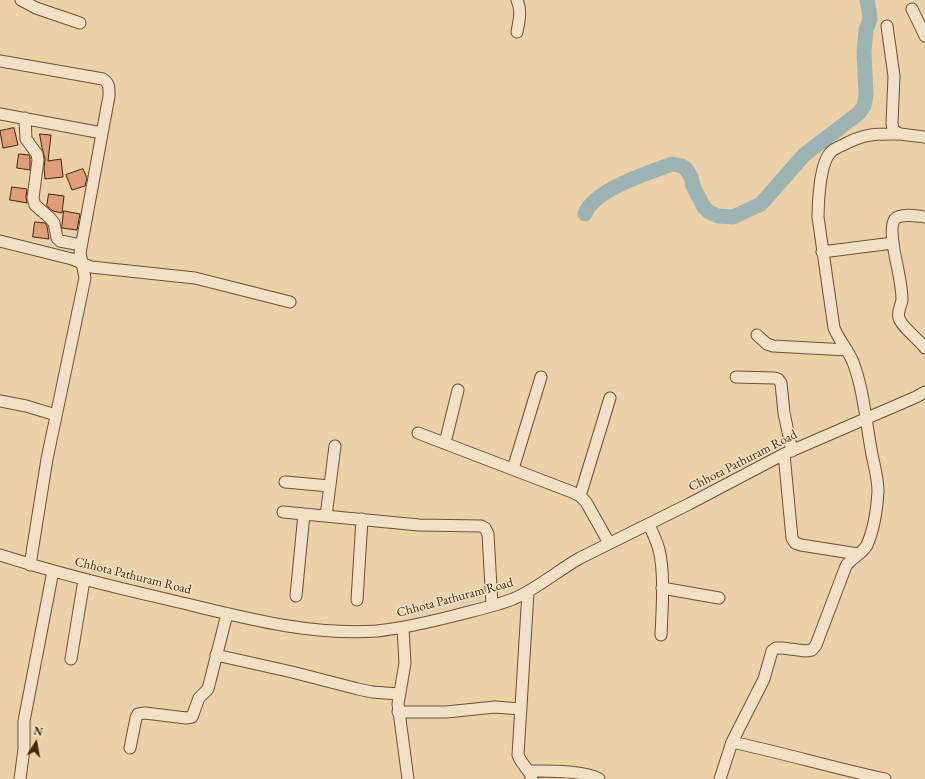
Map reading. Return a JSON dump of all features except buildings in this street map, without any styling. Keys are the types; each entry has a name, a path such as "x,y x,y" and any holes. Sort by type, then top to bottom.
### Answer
{"street":[{"path":"517,0 520,8 520,15 517,32"},
{"path":"26,1 59,16 80,23"},
{"path":"912,9 925,36"},
{"path":"887,26 894,76 892,123 893,130 900,134"},
{"path":"0,61 103,79 108,82 109,86 109,96 81,245 80,253 85,278 47,459 30,564"},
{"path":"0,114 102,132"},
{"path":"25,118 26,139 37,154 38,160 33,198 35,205 54,223 57,238 60,241 81,245"},
{"path":"720,779 732,742 764,679 772,651 776,648 782,648 806,651 812,650 816,645 846,566 851,559 866,546 874,521 877,504 878,489 858,380 853,362 837,336 834,328 818,217 823,170 830,153 857,137 864,135 900,134 925,137"},
{"path":"925,217 901,216 895,219 893,225 893,243 902,292 899,318 925,348"},
{"path":"0,241 72,259 91,267 196,278 290,302"},
{"path":"822,252 893,243"},
{"path":"757,335 767,344 773,346 847,350"},
{"path":"512,469 541,377"},
{"path":"736,377 774,378 778,379 781,383 788,453 792,538 795,543 858,554"},
{"path":"445,443 458,390"},
{"name":"Chhota Pathuram Road","path":"0,555 84,580 227,614 288,626 339,632 376,631 403,628 492,605 528,592 563,567 609,543 788,453 925,392"},
{"path":"580,496 610,398"},
{"path":"0,401 26,406 56,415"},
{"path":"418,433 580,496 586,502 609,543"},
{"path":"326,516 335,446"},
{"path":"285,482 330,486"},
{"path":"283,512 437,527 478,525 484,528 488,534 492,605"},
{"path":"296,596 304,514"},
{"path":"357,600 362,519"},
{"path":"649,524 659,550 661,560 661,635"},
{"path":"20,779 24,749 24,721 53,571"},
{"path":"71,659 84,580"},
{"path":"662,588 719,598"},
{"path":"528,592 518,755 521,763 531,775 555,771 582,774 599,779"},
{"path":"130,748 138,714 145,713 186,718 192,717 199,698 208,689 227,614"},
{"path":"403,628 405,663 404,676 399,694 398,712 408,779"},
{"path":"216,655 372,692 399,694"},
{"path":"398,712 446,712 495,707 520,709"},
{"path":"732,742 779,752 828,766 885,779"}],"waterway":[{"path":"585,214 590,205 599,197 622,183 672,164 682,166 686,169 691,177 693,186 698,196 704,207 709,212 718,216 733,217 761,204 804,155 859,113 864,106 866,95 864,52 866,30 870,19 867,0"}]}
